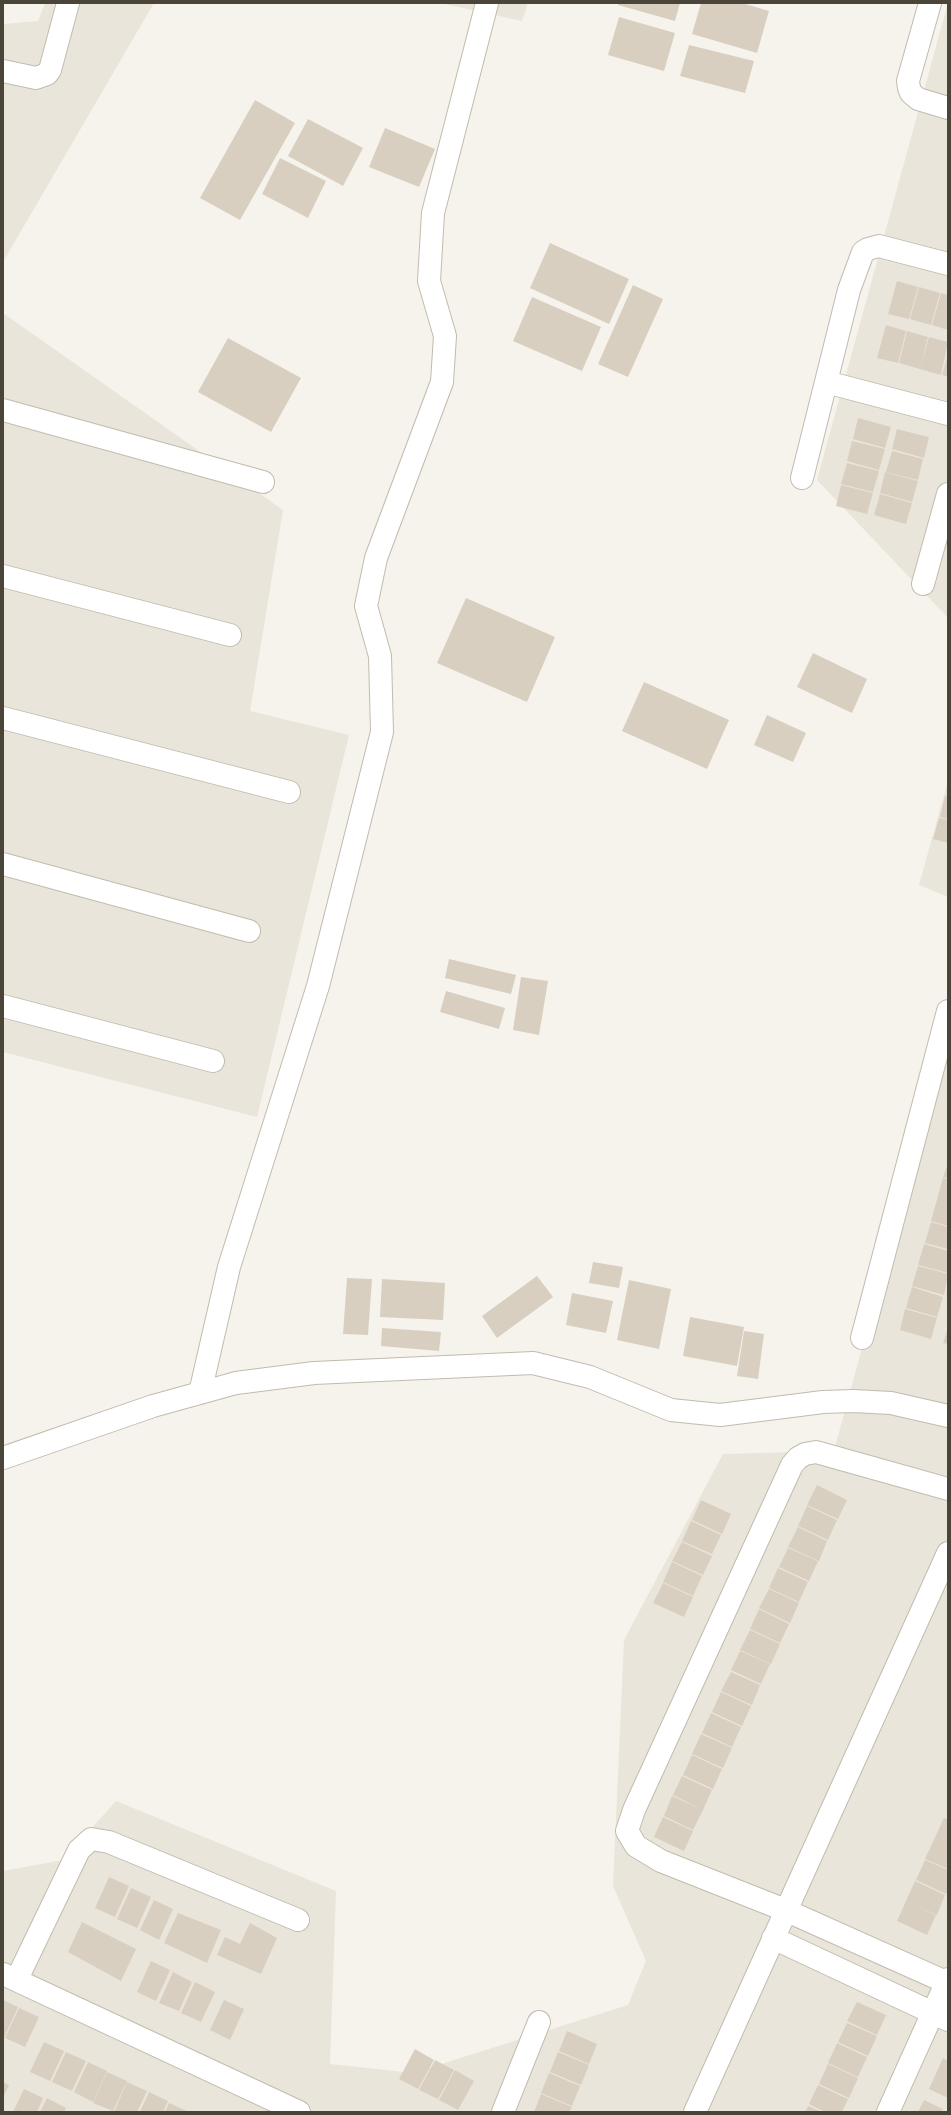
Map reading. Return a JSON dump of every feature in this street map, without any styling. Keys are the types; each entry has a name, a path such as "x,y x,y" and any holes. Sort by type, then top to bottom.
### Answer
{"street":[{"path":"3,70 36,78 47,74 50,70 68,3"},
{"path":"200,1393 229,1267 318,986 382,732 380,656 366,606 376,558 442,382 445,336 429,281 434,213 487,3"},
{"path":"930,3 908,81 909,88 914,97 948,108"},
{"path":"802,478 849,290 863,252 874,247 883,247 948,264"},
{"path":"826,382 948,414"},
{"path":"3,410 263,482"},
{"path":"923,584 948,494"},
{"path":"3,576 230,635"},
{"path":"3,718 289,792"},
{"path":"3,864 249,931"},
{"path":"3,1006 213,1061"},
{"path":"862,1338 948,1010"},
{"path":"3,1458 153,1406 236,1383 314,1374 533,1363 590,1377 671,1410 720,1415 823,1402 853,1401 891,1403 948,1416"},
{"path":"888,2112 940,2016 948,1981 785,1910 661,1861 636,1846 627,1831 634,1810 792,1465 798,1458 805,1454 816,1452 948,1489"},
{"path":"695,2112 772,1938 948,1552"},
{"path":"298,1920 110,1842 91,1839 79,1850 10,1977 299,2112"},
{"path":"772,1938 940,2016"},
{"path":"503,2112 539,2022"}],"shaded area":[{"path":"45,3 154,3 3,262 3,24 38,21"},
{"path":"440,3 528,3 522,21"},
{"path":"948,3 948,618 817,480"},
{"path":"3,313 283,510 250,711 349,735 257,1117 3,1052"},
{"path":"948,781 948,897 919,885"},
{"path":"948,1031 948,2112 3,2112 3,1871 63,1860 116,1801 336,1891 330,2064 413,2073 628,2005 646,1961 613,1886 624,1640 723,1454 834,1451"}],"building":[{"path":"618,3 680,3 675,21 618,5"},
{"path":"701,3 742,3 769,11 757,53 692,34"},
{"path":"619,17 675,33 664,71 608,55"},
{"path":"689,45 754,61 745,93 680,76"},
{"path":"255,100 295,123 240,220 200,198"},
{"path":"308,119 363,148 343,186 288,156"},
{"path":"385,128 435,149 419,187 369,167"},
{"path":"280,158 326,181 308,218 262,194"},
{"path":"550,243 629,279 609,324 530,288"},
{"path":"897,281 918,287 909,319 888,314"},
{"path":"633,285 663,299 628,377 598,364"},
{"path":"919,287 940,293 931,325 910,319"},
{"path":"941,293 948,295 948,330 932,325"},
{"path":"532,297 601,327 582,371 513,341"},
{"path":"886,325 906,331 898,363 877,358"},
{"path":"907,331 928,337 920,369 899,363"},
{"path":"929,337 948,342 941,375 920,369"},
{"path":"228,338 301,378 271,432 198,392"},
{"path":"948,355 948,377 942,375"},
{"path":"858,418 891,427 885,448 853,439"},
{"path":"897,429 929,437 924,458 892,449"},
{"path":"852,441 885,449 879,470 847,461"},
{"path":"892,451 923,459 918,480 886,472"},
{"path":"847,463 879,471 873,492 841,484"},
{"path":"885,472 918,481 912,502 880,493"},
{"path":"841,485 873,493 867,514 836,506"},
{"path":"880,494 912,503 906,524 874,515"},
{"path":"466,598 555,637 527,702 437,663"},
{"path":"813,653 867,679 852,713 797,687"},
{"path":"644,682 729,720 707,769 622,731"},
{"path":"767,715 806,733 793,762 754,745"},
{"path":"945,796 948,797 948,819 940,817"},
{"path":"939,818 948,820 948,843 933,839"},
{"path":"449,959 516,975 511,994 445,978"},
{"path":"521,977 548,981 539,1035 513,1030"},
{"path":"446,991 505,1008 499,1029 440,1012"},
{"path":"948,1163 948,1178 943,1177"},
{"path":"943,1178 948,1179 948,1226 931,1221"},
{"path":"931,1222 948,1227 948,1249 925,1243"},
{"path":"924,1244 948,1251 948,1273 918,1265"},
{"path":"593,1262 623,1267 619,1288 589,1283"},
{"path":"918,1266 948,1274 944,1295 912,1286"},
{"path":"537,1276 553,1297 497,1338 482,1316"},
{"path":"347,1278 372,1279 368,1335 343,1334"},
{"path":"382,1279 445,1283 443,1320 380,1317"},
{"path":"629,1280 671,1289 659,1349 617,1340"},
{"path":"912,1287 943,1297 937,1317 906,1308"},
{"path":"572,1293 613,1301 606,1333 566,1325"},
{"path":"905,1309 937,1318 931,1339 900,1330"},
{"path":"690,1317 744,1327 737,1366 683,1356"},
{"path":"382,1328 441,1332 439,1351 381,1346"},
{"path":"948,1328 948,1344 943,1343"},
{"path":"744,1331 764,1334 758,1379 737,1376"},
{"path":"817,1485 847,1500 838,1519 807,1505"},
{"path":"701,1500 731,1514 722,1534 692,1520"},
{"path":"807,1506 837,1520 828,1540 798,1526"},
{"path":"691,1521 721,1535 712,1554 682,1541"},
{"path":"798,1527 827,1541 819,1561 788,1547"},
{"path":"682,1542 712,1556 703,1575 672,1561"},
{"path":"788,1548 818,1561 809,1581 779,1567"},
{"path":"672,1562 702,1576 693,1596 663,1582"},
{"path":"778,1568 808,1582 799,1602 769,1588"},
{"path":"663,1583 693,1597 684,1617 653,1603"},
{"path":"769,1589 799,1603 790,1623 759,1608"},
{"path":"759,1609 789,1624 780,1643 750,1629"},
{"path":"750,1630 780,1644 771,1664 740,1650"},
{"path":"740,1651 770,1664 761,1684 731,1670"},
{"path":"731,1672 760,1685 752,1705 721,1691"},
{"path":"721,1692 751,1706 742,1726 712,1712"},
{"path":"711,1713 741,1727 732,1747 702,1733"},
{"path":"701,1734 732,1748 723,1768 692,1754"},
{"path":"692,1755 722,1769 713,1789 683,1775"},
{"path":"682,1776 712,1790 703,1810 673,1795"},
{"path":"672,1796 703,1810 693,1830 664,1816"},
{"path":"663,1817 693,1831 684,1851 654,1837"},
{"path":"944,1818 948,1820 948,1869 925,1859"},
{"path":"925,1860 948,1870 948,1890 946,1894 916,1880"},
{"path":"109,1877 129,1886 115,1917 95,1908"},
{"path":"915,1881 945,1895 937,1915 906,1901"},
{"path":"131,1888 151,1897 137,1928 117,1919"},
{"path":"154,1900 173,1909 159,1940 140,1930"},
{"path":"906,1901 936,1915 927,1935 897,1921"},
{"path":"178,1913 221,1930 207,1963 164,1943"},
{"path":"82,1922 136,1949 121,1981 68,1952"},
{"path":"250,1923 277,1938 261,1974 217,1955 225,1937 240,1944"},
{"path":"151,1961 170,1970 156,2001 137,1992"},
{"path":"173,1972 192,1982 179,2011 159,2003"},
{"path":"195,1982 215,1992 201,2022 181,2013"},
{"path":"3,2000 18,2007 4,2038 3,2037"},
{"path":"224,2000 244,2009 230,2040 210,2030"},
{"path":"857,2002 886,2015 877,2035 847,2021"},
{"path":"19,2008 39,2017 25,2047 5,2038"},
{"path":"847,2023 877,2036 868,2056 838,2042"},
{"path":"567,2031 597,2044 589,2064 559,2051"},
{"path":"44,2042 64,2051 50,2081 30,2072"},
{"path":"837,2043 867,2057 858,2077 828,2063"},
{"path":"415,2049 434,2060 418,2089 399,2079"},
{"path":"66,2052 86,2061 72,2091 52,2082"},
{"path":"558,2052 589,2065 581,2085 550,2072"},
{"path":"943,2058 948,2061 948,2098 929,2089"},
{"path":"435,2060 454,2070 438,2099 419,2090"},
{"path":"88,2062 107,2071 93,2102 74,2092"},
{"path":"828,2064 858,2078 849,2098 819,2084"},
{"path":"455,2070 474,2081 458,2110 439,2100"},
{"path":"107,2072 127,2081 113,2111 93,2103"},
{"path":"549,2073 580,2086 572,2106 541,2093"},
{"path":"3,2082 9,2085 3,2098"},
{"path":"127,2082 147,2091 137,2112 114,2112"},
{"path":"818,2085 848,2099 842,2112 825,2112 809,2104"},
{"path":"24,2089 43,2098 37,2112 13,2112"},
{"path":"149,2092 168,2101 163,2112 140,2112"},
{"path":"541,2094 572,2107 569,2112 534,2112"},
{"path":"47,2098 66,2108 64,2112 40,2112"},
{"path":"924,2100 943,2109 942,2112 918,2112"},
{"path":"169,2103 189,2112 165,2112"},
{"path":"808,2106 822,2112 805,2112"}]}
